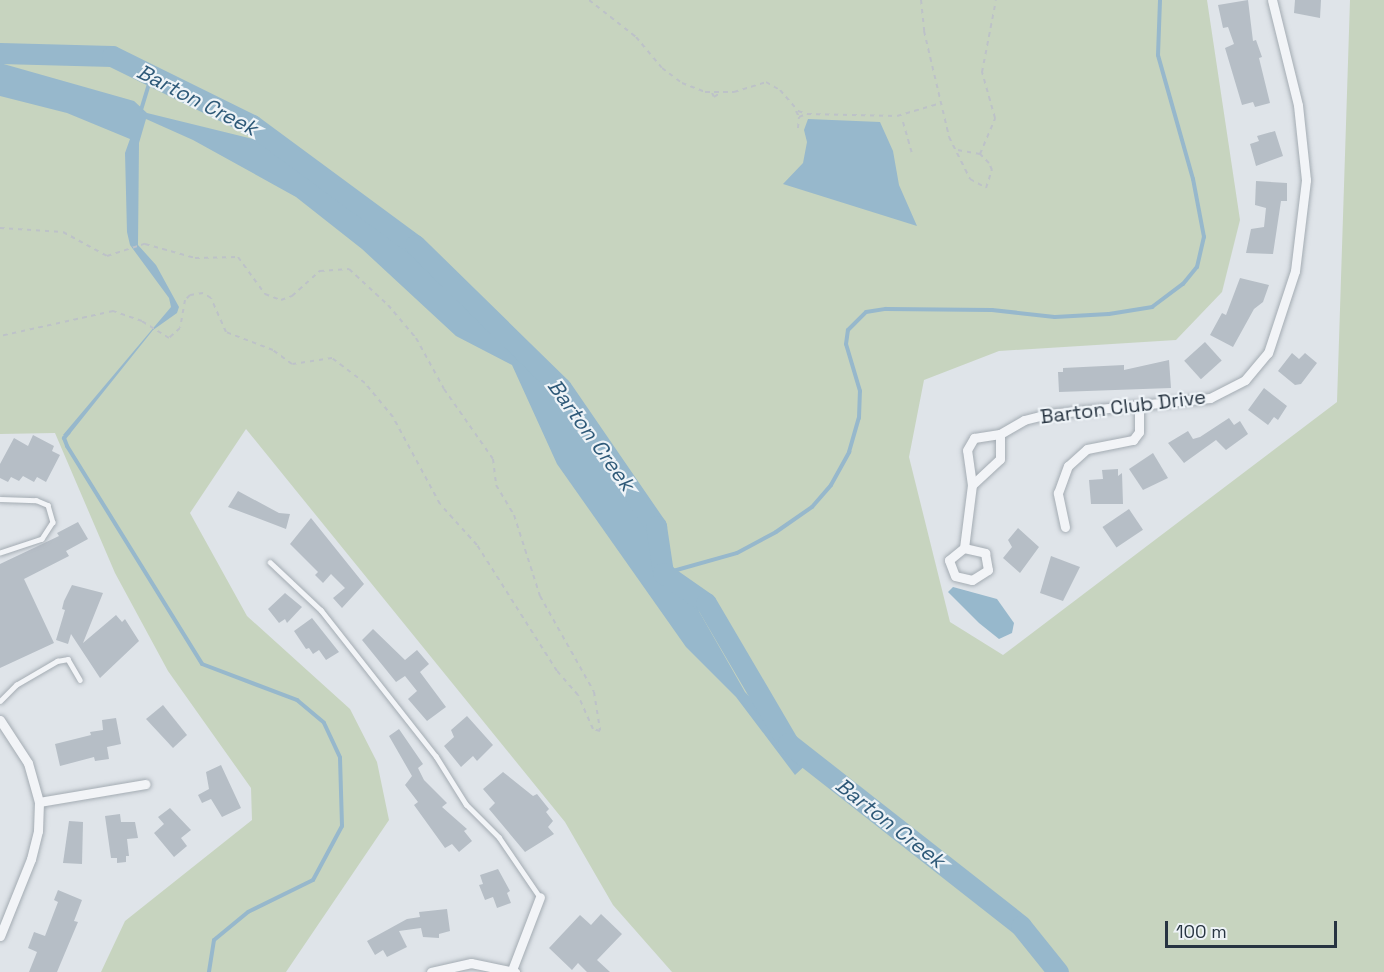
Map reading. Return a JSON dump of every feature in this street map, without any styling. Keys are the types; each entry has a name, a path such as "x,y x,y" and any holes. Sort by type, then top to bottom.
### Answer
{"street":[{"name":"Barton Club Drive","path":"964,548 972,485 966,456 969,443 983,435 1000,434 1024,420 1048,414 1139,407 1210,398 1234,388 1261,364 1278,333 1300,247 1306,180 1298,105 1272,0"},
{"path":"1065,527 1058,494 1068,465 1087,449 1133,440 1138,432 1139,407"},
{"path":"972,485 1000,459 1000,434"},
{"path":"0,720 28,764 39,802 38,831 31,859 0,936"},
{"path":"39,802 146,784"},
{"path":"431,972 471,963 513,971 540,897"}],"lane":[{"path":"0,499 36,500 48,505 53,522 42,539 0,553"},
{"path":"270,562 321,610 436,756 466,804 499,837 540,897"},
{"path":"0,701 16,686 57,660 68,659 81,680"}],"path":[{"path":"589,0 636,37 675,78 712,93 766,82 780,90 795,108 799,117 798,128"},
{"path":"921,0 949,137 970,179 986,188 992,170 980,154 957,150"},
{"path":"980,154 995,118 982,72 996,0"},
{"path":"799,117 809,114 900,116 941,103"},
{"path":"795,108 809,114"},
{"path":"903,122 905,114"},
{"path":"900,116 912,153"},
{"path":"0,228 55,230 79,239 102,254 127,252 145,244 195,258 238,257 265,294 281,300 292,296 320,271 349,269 396,313 493,459 496,485 514,515 540,596 594,692 600,731 593,729 578,694 557,671 477,545 440,504 393,417 365,383 332,358 292,364 273,350 226,332 208,294 190,295 178,333 169,338 162,336 142,321 108,311 0,336"}],"green space":[{"path":"0,0 1207,0 1240,220 1222,292 1176,340 999,351 924,380 909,457 950,622 1003,655 1337,402 1350,0 1384,0 1384,972 672,972 613,905 565,822 246,429 190,513 247,616 350,709 377,762 389,820 286,972 101,972 125,921 252,820 251,788 168,671 115,573 55,433 0,434"}],"water":[{"path":"0,63 134,101 147,113 261,141 439,271 491,317 551,387 676,571 745,692 810,761 795,775 736,697 686,647 557,464 512,365 456,336 362,249 296,197 193,140 146,119 139,143 138,245 156,265 179,307 177,313 153,330 69,435 63,435 171,307 169,298 130,245 127,232 125,153 130,139 67,113 0,96"},
{"path":"808,119 880,122 893,151 899,185 917,226 783,184 803,163 807,142 804,130"},
{"path":"953,587 997,599 1014,623 1012,633 999,639 948,592"}],"building":[{"path":"1248,0 1253,41 1256,40 1262,57 1259,58 1270,103 1255,107 1253,102 1242,105 1225,48 1234,44 1228,27 1223,28 1218,5"},
{"path":"1295,0 1321,0 1320,18 1294,13"},
{"path":"1275,131 1283,156 1256,166 1250,144 1259,141 1257,136"},
{"path":"1256,181 1287,183 1287,201 1281,201 1273,254 1246,253 1251,229 1264,227 1266,208 1255,205"},
{"path":"1240,278 1269,285 1263,302 1254,309 1233,347 1210,335 1222,313 1226,315"},
{"path":"1205,342 1222,361 1201,379 1184,361"},
{"path":"1292,353 1299,359 1305,353 1317,363 1301,384 1295,385 1278,371"},
{"path":"1169,360 1171,388 1059,392 1058,372 1063,372 1063,368 1124,365 1124,370"},
{"path":"1264,388 1287,406 1278,420 1274,417 1268,425 1248,410"},
{"path":"1229,418 1234,425 1240,421 1248,434 1226,450 1216,440 1184,463 1168,443 1188,431 1193,439 1200,437"},
{"path":"33,435 54,446 52,451 60,455 46,482 37,477 34,482 23,476 19,481 11,477 8,482 0,478 0,464 14,438 28,446"},
{"path":"1153,453 1168,478 1143,490 1129,469"},
{"path":"1118,469 1118,476 1122,473 1123,504 1091,504 1089,480 1103,479 1102,470"},
{"path":"238,491 279,513 290,514 286,529 228,507"},
{"path":"1129,509 1143,530 1116,548 1102,527"},
{"path":"311,518 364,584 342,608 333,598 345,588 331,574 323,583 315,575 318,572 290,544"},
{"path":"78,522 88,539 66,551 69,556 24,579 54,643 0,668 0,564 59,536 57,533"},
{"path":"1018,528 1039,547 1020,573 1003,558 1012,547 1008,540"},
{"path":"1051,556 1080,567 1063,601 1040,593"},
{"path":"72,585 103,593 83,643 116,615 122,622 125,619 139,641 100,678 71,634 68,644 56,640 65,610 62,609 64,601"},
{"path":"285,593 302,607 287,623 285,619 279,623 268,609"},
{"path":"312,618 339,652 326,660 319,650 313,654 309,648 306,649 294,631"},
{"path":"373,629 405,660 417,650 429,664 420,672 446,707 427,721 408,699 417,691 405,676 396,682 362,640"},
{"path":"163,705 187,735 173,748 146,719"},
{"path":"467,716 493,745 477,761 473,756 461,767 444,746 454,737 451,730"},
{"path":"116,718 121,744 107,747 109,759 95,761 94,757 60,766 55,744 103,730 102,720"},
{"path":"399,729 423,764 418,768 424,780 447,803 442,807 467,829 464,831 472,841 459,852 452,844 445,848 414,805 418,802 405,785 412,776 389,736"},
{"path":"221,765 241,808 222,817 211,799 202,803 198,795 209,789 206,772"},
{"path":"503,772 533,796 537,794 549,809 546,812 553,821 548,827 554,834 525,852 489,809 495,803 483,789"},
{"path":"170,808 191,830 181,838 187,846 174,857 154,833 164,824 158,817"},
{"path":"120,814 121,822 135,822 138,838 127,839 129,856 126,856 126,862 117,863 117,858 111,858 105,816"},
{"path":"69,821 83,822 82,864 63,863"},
{"path":"498,869 510,891 507,893 511,903 497,908 493,897 485,900 479,885 483,884 480,875"},
{"path":"58,890 82,900 74,921 78,922 57,972 29,972 37,952 28,948 34,932 45,936 58,902 54,900"},
{"path":"447,909 450,931 439,934 439,938 423,937 421,928 399,931 407,947 387,957 383,950 375,955 367,941 407,919 420,917 419,912"},
{"path":"601,914 622,934 597,960 610,972 587,972 578,963 572,970 549,948 580,915 591,925"}],"waterway":[{"path":"673,571 737,553 776,532 812,507 831,485 849,452 859,418 860,391 846,344 848,330 866,312 886,309 992,310 1055,317 1109,314 1152,307 1183,284 1197,267 1204,237 1193,179 1158,55 1160,0"},
{"name":"Barton Creek","path":"0,53 112,56 252,125 415,245 561,388 656,526 663,573 706,603 788,743 1021,926 1058,972"},
{"path":"141,110 151,77"},
{"path":"69,432 64,438 67,446 202,664 297,700 324,723 340,758 342,826 313,880 248,912 214,940 209,972"}]}
